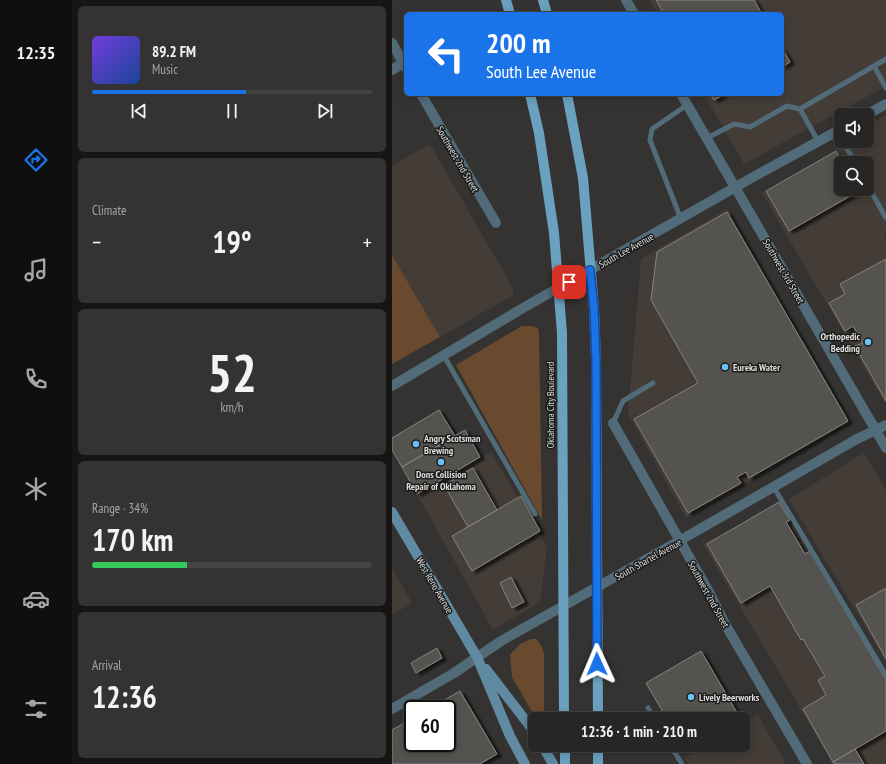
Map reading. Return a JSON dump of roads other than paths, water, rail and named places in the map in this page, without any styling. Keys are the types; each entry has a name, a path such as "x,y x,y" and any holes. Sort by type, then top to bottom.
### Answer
{"main road":[{"path":"506,0 509,12"},
{"path":"543,0 546,12"},
{"name":"Oklahoma City Boulevard","path":"530,96 554,228 562,333 564,712"},
{"path":"567,96 583,178 594,309 596,360 598,712"},
{"name":"West Reno Avenue","path":"392,512 477,658 510,736 525,764"},
{"name":"West Reno Avenue","path":"477,658 528,723"},
{"path":"546,752 553,764"},
{"path":"565,752 565,764"},
{"path":"598,752 598,764"}],"street":[{"path":"626,0 633,12"},
{"path":"392,43 404,66 392,70"},
{"name":"Southwest 2nd Street","path":"422,96 496,223"},
{"name":"Southwest 3rd Street","path":"682,96 886,448"},
{"path":"874,111 886,104"},
{"name":"South Lee Avenue","path":"392,386 558,288 818,141 834,134"},
{"name":"Southwest 2nd Street","path":"613,423 807,764"},
{"name":"South Shartel Avenue","path":"392,709 477,658 501,641 597,588 773,486 857,439 886,425"}],"lane":[{"path":"707,138 734,124 750,128 787,106 800,109 886,59"},
{"path":"874,66 886,88"},
{"path":"681,219 650,140 652,129 687,105"},
{"path":"800,109 818,141"},
{"path":"874,196 886,218"},
{"path":"444,356 535,514"},
{"path":"613,423 623,401 653,383"},
{"path":"773,486 886,675"},
{"path":"648,708 651,712"},
{"path":"674,752 682,764"}],"place":[{"name":"Orthopedic Bedding","path":"868,342"},
{"name":"Eureka Water","path":"725,367"},
{"name":"Angry Scotsman Brewing","path":"416,444"},
{"name":"Dons Collision Repair of Oklahoma","path":"441,462"},
{"name":"Lively Beerworks","path":"691,697"}]}
